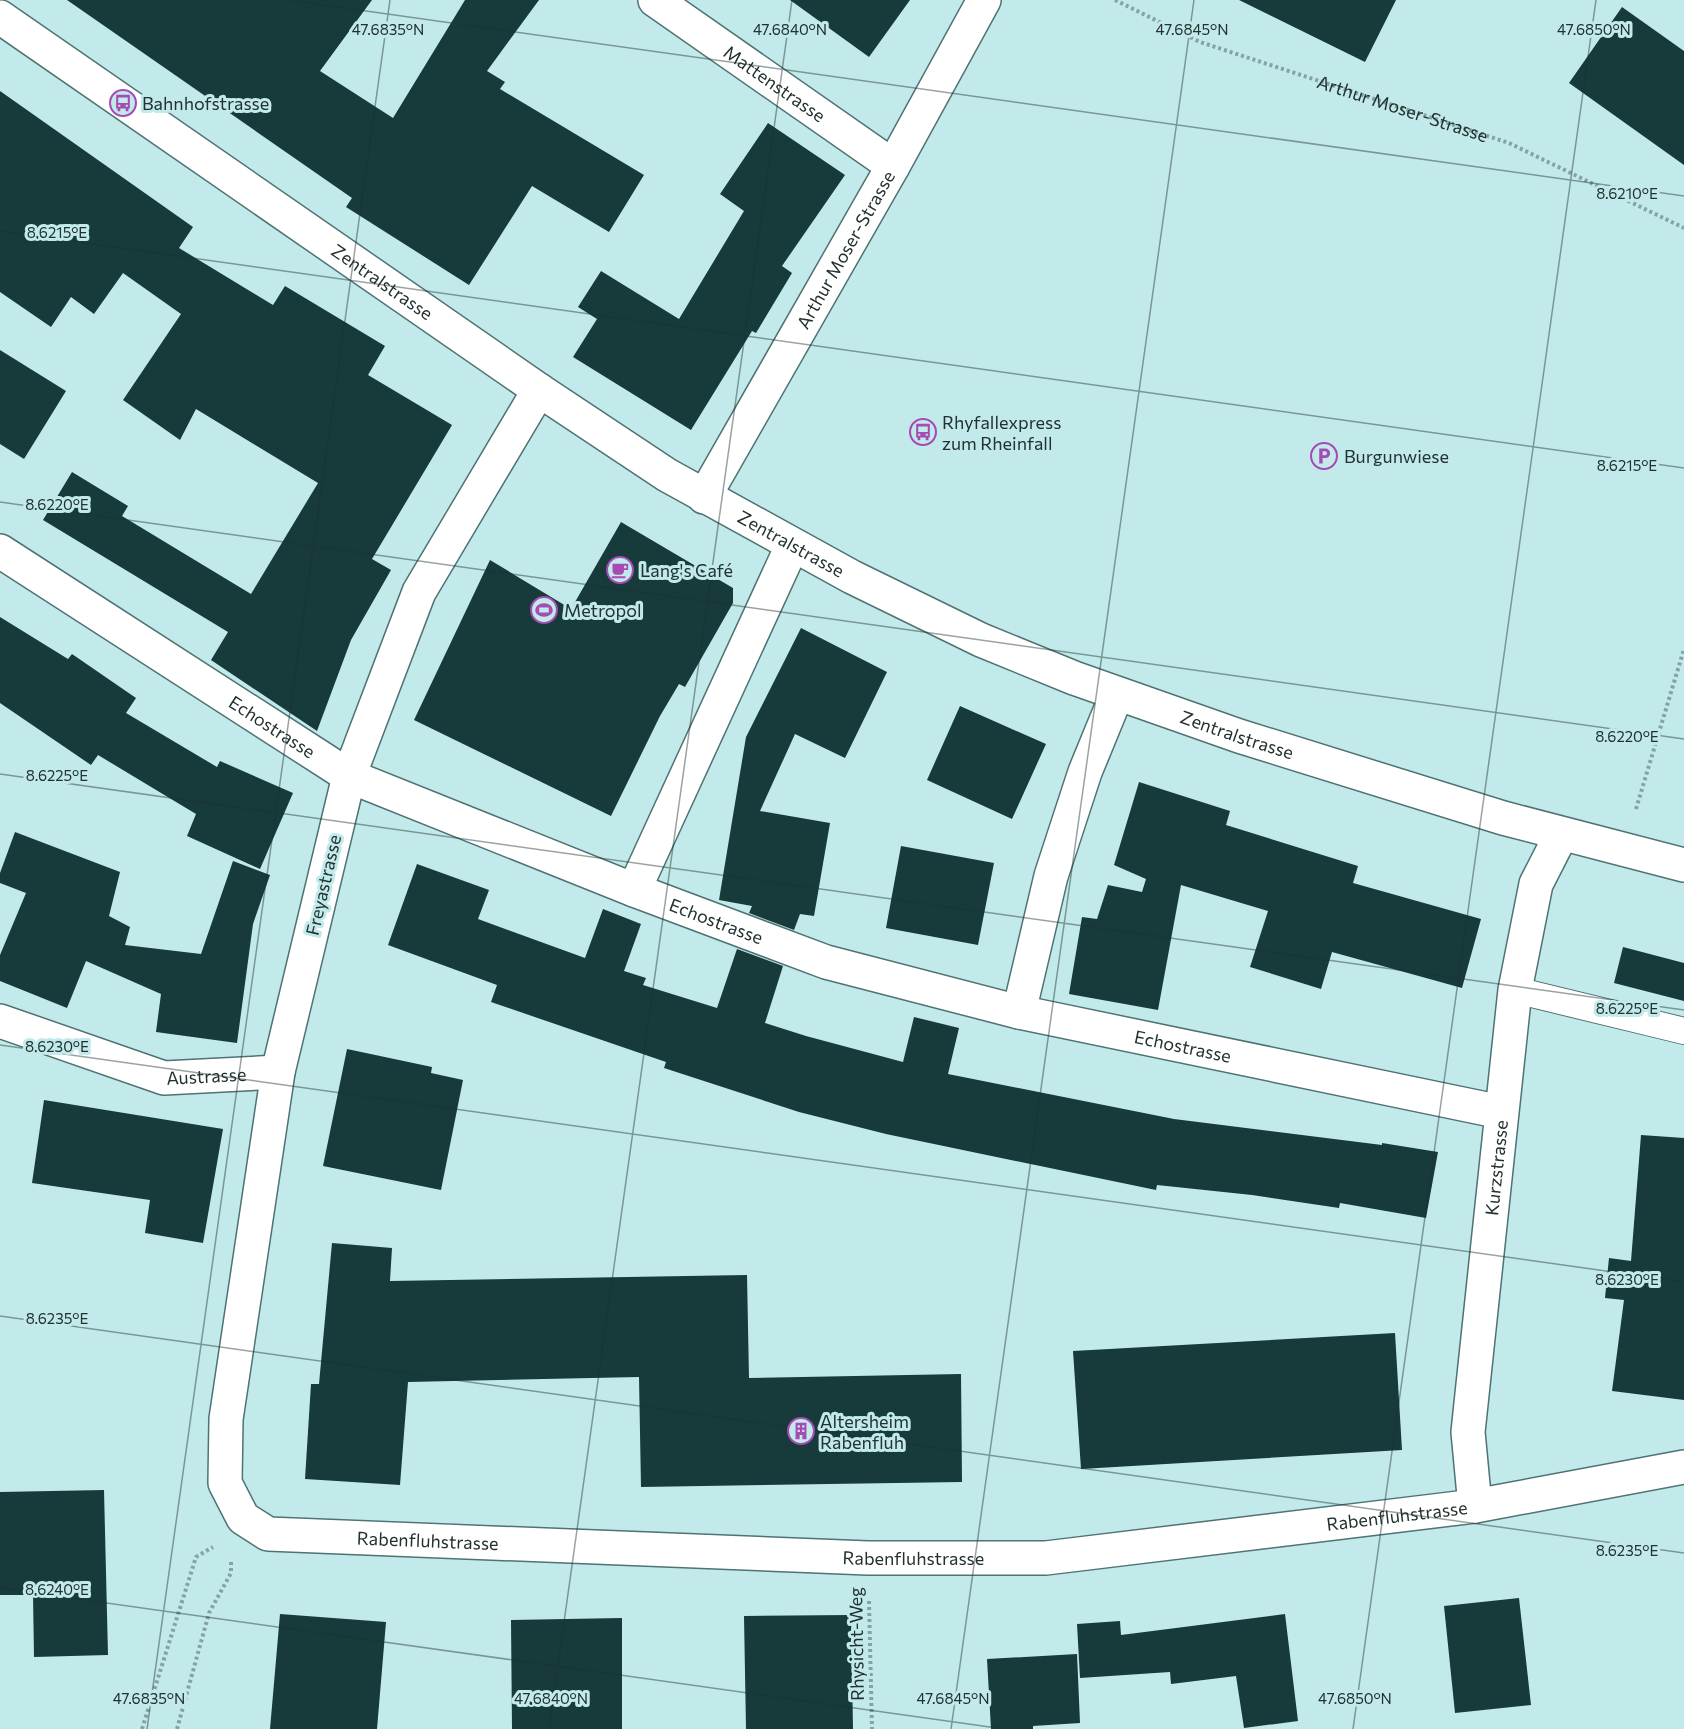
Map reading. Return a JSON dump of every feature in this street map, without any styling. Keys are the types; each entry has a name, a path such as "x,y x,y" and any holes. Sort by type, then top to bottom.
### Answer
{"street":[{"name":"Mattenstrasse","path":"655,0 893,166"},
{"name":"Arthur Moser-Strasse","path":"704,497 893,166 984,0"},
{"name":"Zentralstrasse","path":"0,17 539,390 704,497 792,546 981,640 1117,693 1239,736 1561,835 1684,865"},
{"name":"Freyastrasse","path":"237,1527 225,1483 226,1419 278,1072 349,776 420,592 539,390"},
{"path":"634,890 792,546"},
{"name":"Echostrasse","path":"0,551 349,776 634,890 826,962 1019,1012 1501,1112"},
{"path":"1019,1012 1051,876 1085,772 1117,693"},
{"name":"Kurzstrasse","path":"1475,1506 1468,1432 1515,990 1536,884 1561,835"},
{"name":"Austrasse","path":"0,1021 164,1078 278,1072"},
{"name":"Rabenfluhstrasse","path":"237,1527 268,1534 868,1558 1046,1558 1475,1506 1684,1467"}],"lane":[{"path":"1515,990 1684,1031"}],"path":[{"name":"Arthur Moser-Strasse","path":"1115,0 1200,42 1509,143 1684,228"},
{"path":"1624,850 1684,649"},
{"path":"142,1729 196,1557 237,1527"},
{"path":"177,1729 209,1613 231,1573 237,1527"},
{"name":"Rhysicht-Weg","path":"868,1558 872,1729"}],"building":[{"path":"67,0 372,0 320,71 393,118 465,0 539,0 487,71 505,82 500,89 644,175 609,232 532,186 469,285 346,207 352,198"},
{"path":"790,0 910,0 869,57"},
{"path":"1239,0 1396,0 1365,62"},
{"path":"1622,7 1684,51 1684,165 1569,83"},
{"path":"0,91 193,227 179,248 273,305 285,286 385,346 368,375 452,425 372,559 391,570 351,640 317,731 211,660 228,632 43,520 72,472 128,506 122,516 251,594 318,483 196,409 180,440 123,400 181,314 123,273 94,314 71,297 51,327 0,292"},
{"path":"768,123 845,175 782,266 792,273 756,333 752,331 691,430 573,357 597,319 578,307 601,271 679,319 744,211 720,194"},
{"path":"0,350 66,391 24,459 0,444"},
{"path":"621,522 733,588 733,603 685,687 679,684 660,716 611,816 414,720 490,560 571,609"},
{"path":"0,617 68,659 72,654 136,698 126,713 217,767 220,761 293,793 260,869 187,836 196,814 98,755 91,765 0,703"},
{"path":"801,628 887,672 845,758 795,734 760,811 830,823 814,916 800,914 794,930 749,913 752,906 719,900 746,737"},
{"path":"960,706 1046,744 1012,819 927,780"},
{"path":"1139,782 1230,811 1226,825 1358,866 1353,883 1481,919 1462,988 1332,952 1321,989 1250,967 1268,911 1181,885 1158,1010 1069,994 1082,917 1097,919 1108,885 1142,892 1146,879 1114,865"},
{"path":"15,832 120,872 109,916 130,927 125,945 201,954 233,861 270,875 253,924 237,1043 156,1032 161,994 86,961 67,1008 0,981 0,955 26,893 0,883 0,873"},
{"path":"901,846 994,863 978,945 886,928"},
{"path":"417,864 489,890 478,919 585,958 603,909 641,924 624,971 646,978 643,985 717,1008 737,949 783,966 765,1023 806,1036 903,1062 914,1017 959,1028 948,1074 1174,1119 1382,1145 1382,1143 1438,1152 1426,1218 1340,1203 1339,1208 1252,1195 1157,1185 1156,1190 886,1134 799,1112 664,1068 666,1062 491,1002 497,985 388,945"},
{"path":"1623,947 1684,963 1684,1001 1614,983"},
{"path":"347,1049 432,1067 431,1073 463,1080 441,1190 323,1166"},
{"path":"44,1100 223,1129 203,1243 145,1233 150,1200 32,1183"},
{"path":"1641,1135 1684,1138 1684,1400 1612,1391 1624,1300 1605,1298 1609,1258 1631,1261"},
{"name":"Altersheim Rabenfluh","path":"332,1243 392,1248 390,1281 747,1275 749,1378 961,1374 962,1482 641,1487 639,1377 408,1382 400,1485 305,1479 311,1384 319,1384"},
{"path":"1395,1333 1402,1450 1081,1469 1073,1351"},
{"path":"104,1490 108,1655 34,1657 33,1595 0,1595 0,1492"},
{"path":"1519,1598 1531,1705 1455,1713 1444,1606"},
{"path":"280,1614 386,1622 377,1729 270,1729"},
{"path":"1285,1614 1298,1721 1244,1728 1236,1676 1171,1684 1170,1672 1080,1678 1077,1624 1120,1621 1121,1635"},
{"path":"851,1615 853,1729 746,1729 744,1616"},
{"path":"622,1618 622,1729 512,1729 511,1620"},
{"path":"1077,1654 1080,1723 1033,1726 1033,1729 991,1729 987,1659"}],"place":[{"name":"Bahnhofstrasse","path":"123,103"},
{"name":"Rhyfallexpress zum Rheinfall","path":"923,432"},
{"name":"Burgunwiese","path":"1324,456"},
{"name":"Lang's Café","path":"620,570"},
{"name":"Metropol","path":"544,610"},
{"name":"Altersheim Rabenfluh","path":"801,1431"}]}
